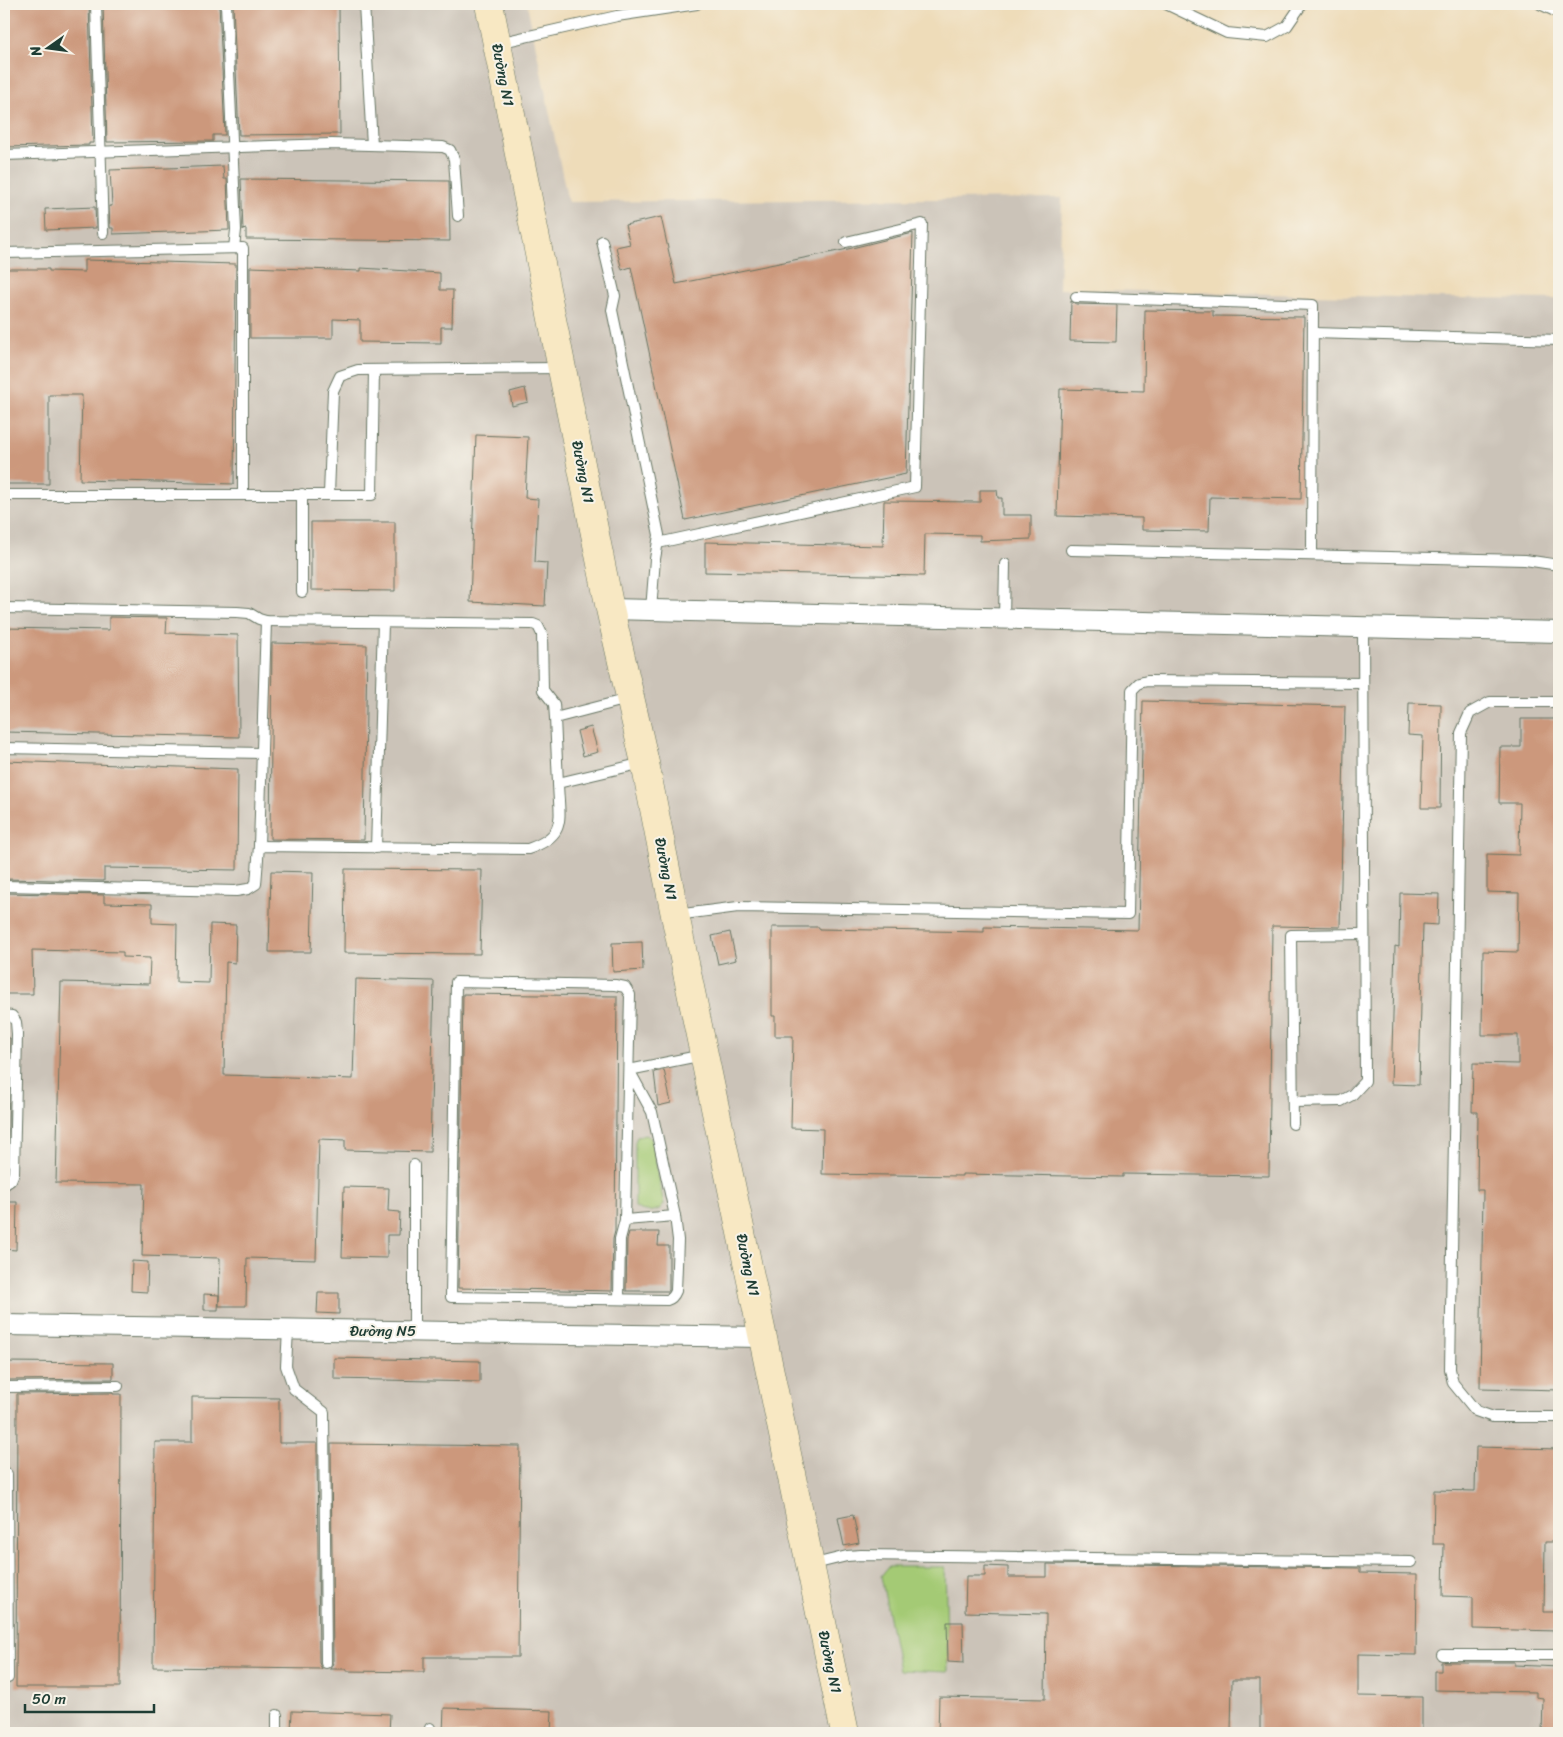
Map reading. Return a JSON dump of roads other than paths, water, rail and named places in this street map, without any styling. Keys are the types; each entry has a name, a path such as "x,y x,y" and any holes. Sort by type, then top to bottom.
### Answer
{"street":[{"name":"Đường N1","path":"489,4 610,609 645,762 845,1733"},
{"path":"610,609 1559,632"},
{"name":"Đường N5","path":"4,1325 762,1337"}],"lane":[{"path":"96,4 103,233"},
{"path":"226,4 236,230 234,248"},
{"path":"364,4 372,145"},
{"path":"497,43 617,16 686,4 698,4"},
{"path":"1166,4 1227,33 1267,37 1287,26 1302,4"},
{"path":"1540,4 1559,12"},
{"path":"4,155 332,144 443,146 450,150 454,159 458,216"},
{"path":"658,543 915,488 922,224 846,242"},
{"path":"602,241 614,296 612,310 658,526 659,535 651,610"},
{"path":"4,253 243,248 243,494"},
{"path":"1076,297 1313,305 1312,555"},
{"path":"1313,333 1559,340"},
{"path":"329,494 334,391 340,376 358,370 561,368"},
{"path":"4,495 372,495 374,370"},
{"path":"302,494 302,592"},
{"path":"1071,550 1525,560 1559,565"},
{"path":"1004,618 1005,564"},
{"path":"4,608 243,612 266,621 526,624 538,626 542,634 543,690 554,704 559,823 557,831 537,846 519,850 259,846"},
{"path":"4,886 236,891 248,889 256,884 259,846 266,621"},
{"path":"376,848 382,623"},
{"path":"1293,1102 1341,1101 1352,1095 1365,1081 1363,627"},
{"path":"675,915 738,907 1128,914 1132,690 1139,683 1147,681 1364,683"},
{"path":"555,718 630,699"},
{"path":"1559,702 1490,702 1470,712 1461,733 1450,1369 1453,1383 1476,1411 1493,1417 1559,1417"},
{"path":"4,748 262,753"},
{"path":"558,783 645,762"},
{"path":"1293,1124 1291,934 1364,934"},
{"path":"619,1300 620,1240 625,1220 628,1070 630,995 625,988 615,985 456,982 451,1296 619,1300 672,1299 676,1291 678,1240 675,1216 652,1112 628,1070"},
{"path":"4,1015 12,1016 16,1022 17,1034 14,1173 11,1180 4,1185"},
{"path":"628,1070 704,1055"},
{"path":"414,1165 414,1331"},
{"path":"625,1220 675,1216"},
{"path":"288,1330 286,1366 294,1389 324,1412 326,1663"},
{"path":"4,1387 118,1386"},
{"path":"4,1471 7,1474 8,1678"},
{"path":"810,1565 847,1556 861,1555 1411,1562"},
{"path":"1442,1655 1559,1655"},
{"path":"277,1715 277,1733"}]}
